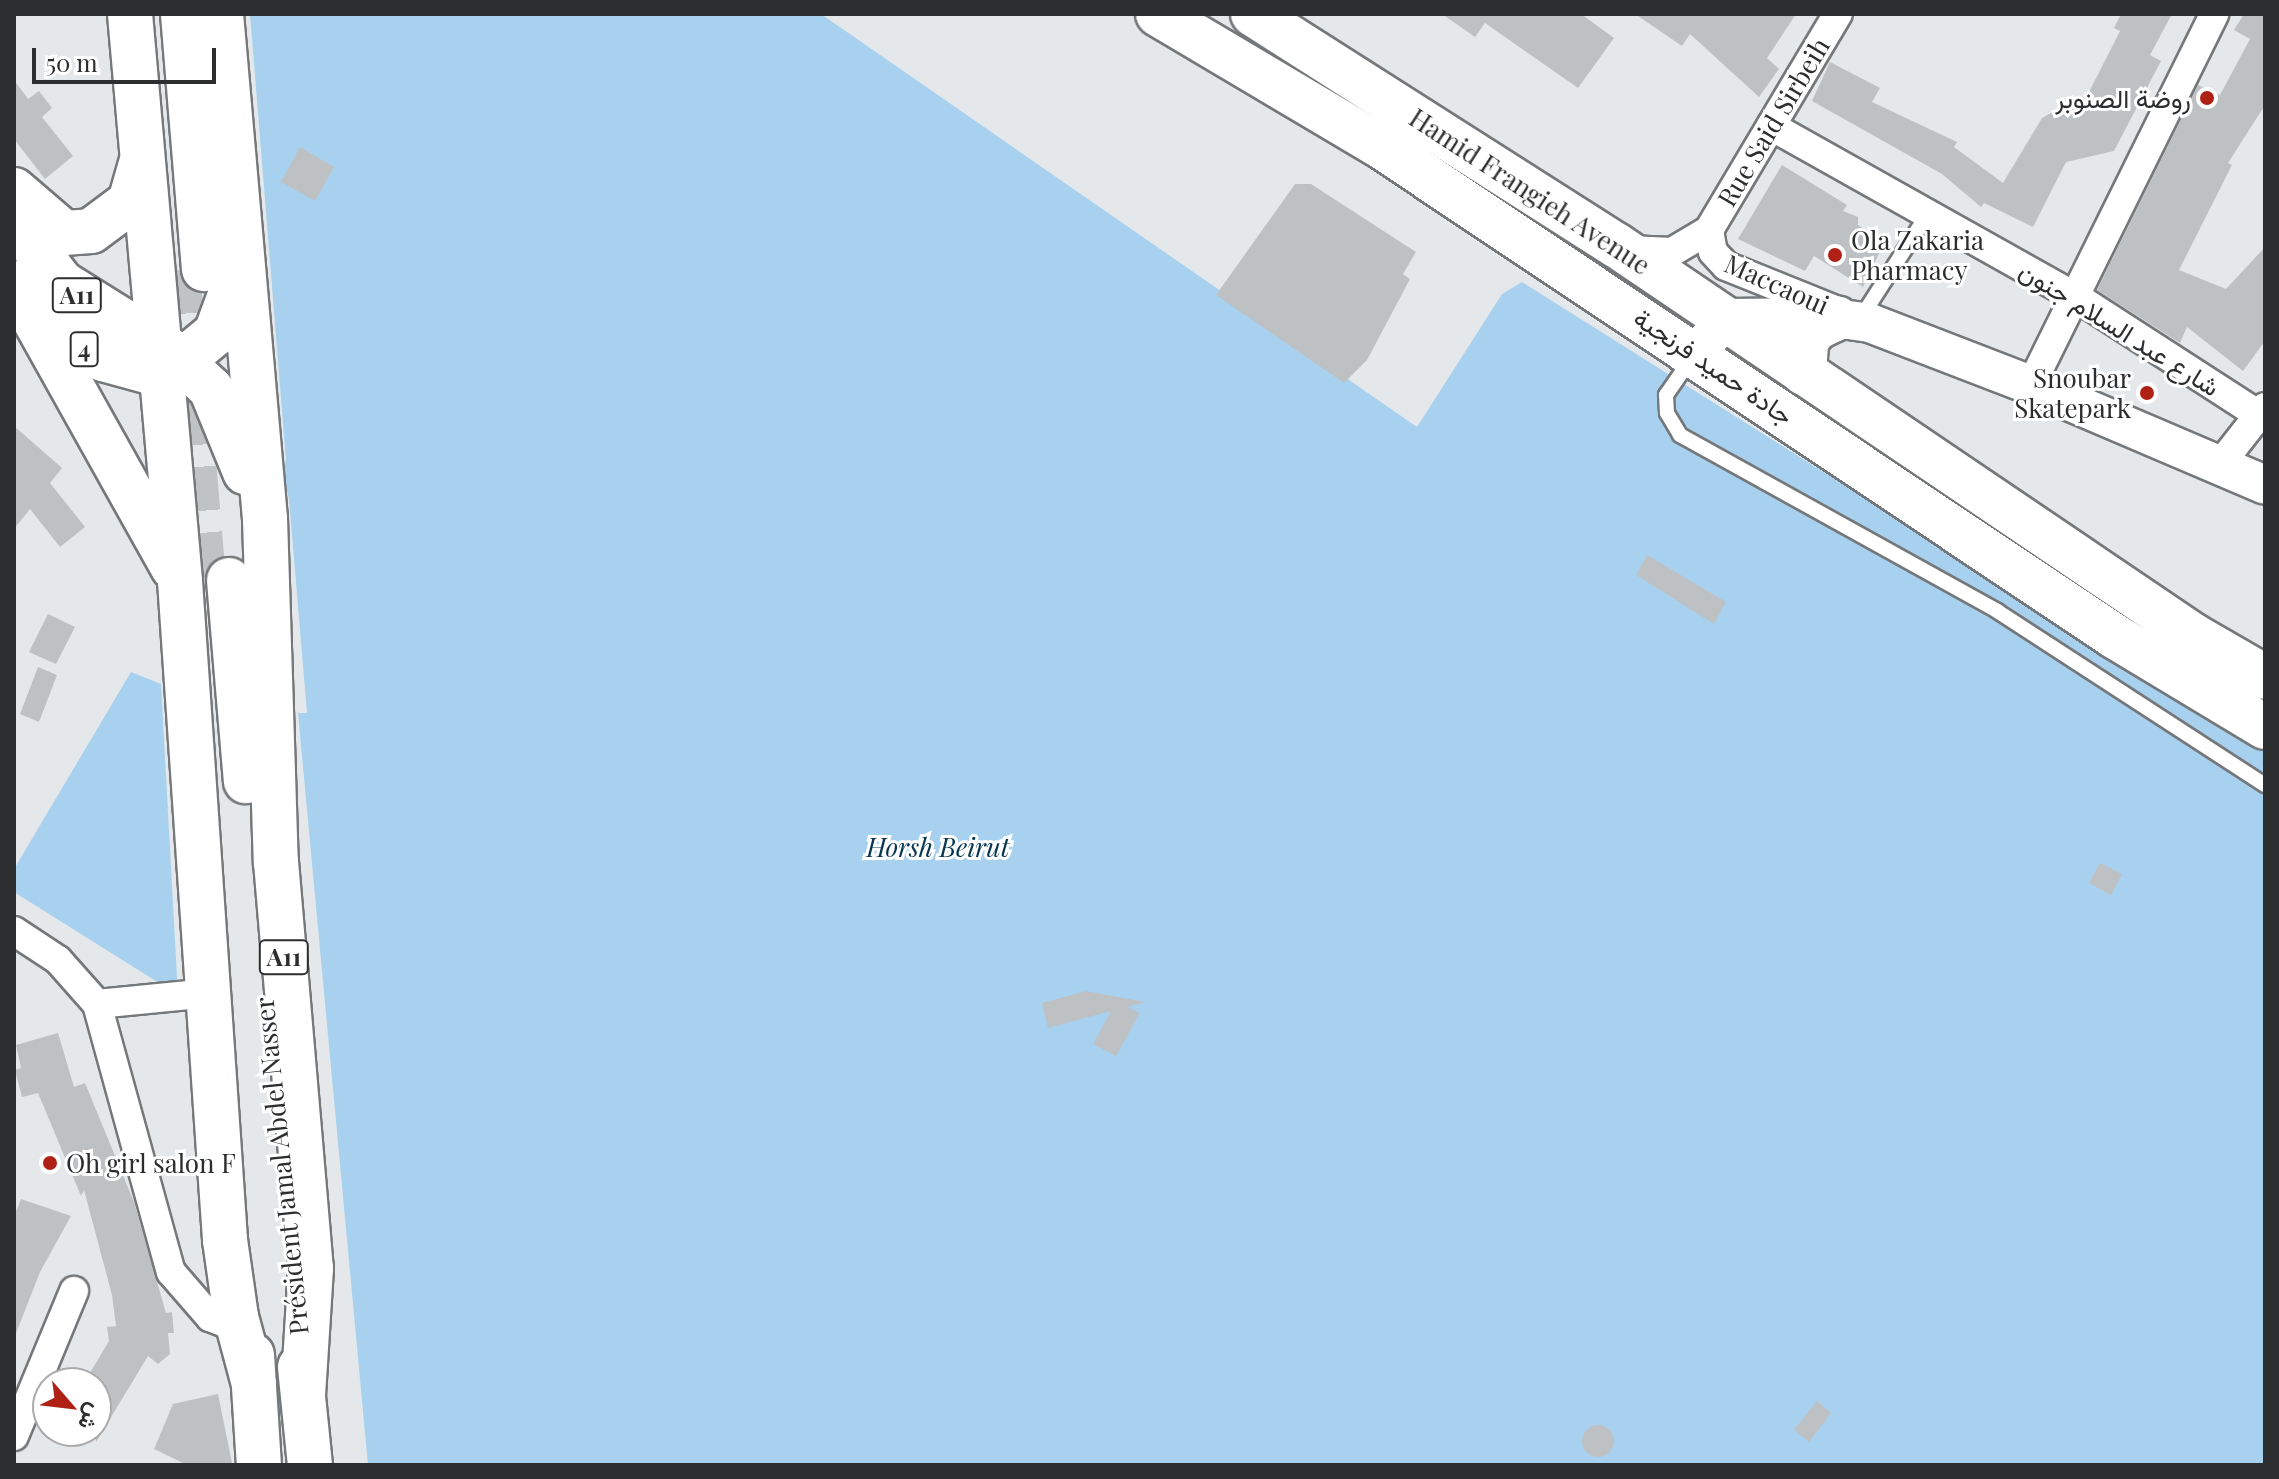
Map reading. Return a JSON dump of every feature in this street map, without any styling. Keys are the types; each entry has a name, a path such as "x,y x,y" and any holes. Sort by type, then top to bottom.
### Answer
{"main road":[{"path":"130,14 142,145 169,359 204,581"},
{"path":"157,14 265,519"},
{"path":"169,359 216,333 229,305 208,263 183,14"},
{"path":"208,263 221,14"},
{"name":"جادة حميد فرنجية","path":"1158,14 1379,145 1696,353 2114,636 2265,727"},
{"name":"Hamid Frangieh Avenue","path":"1253,14 1616,245 1804,373"},
{"path":"14,190 64,233 91,231 130,202 142,145"},
{"name":"A11","path":"14,221 62,283 211,389 224,414 265,519 276,862 311,1268 303,1394"},
{"name":"A11","path":"18,288 204,581 209,993 224,1227 239,1329 254,1384"},
{"name":"4","path":"18,288 76,344 132,370 169,359"},
{"path":"1804,373 1806,341 1816,328 1855,320"},
{"name":"جادة حميد فرنجية","path":"1804,373 2194,636 2265,677"},
{"name":"Président Jamal Abdel Nasser","path":"204,581 259,1465"},
{"name":"Président Jamal Abdel Nasser","path":"204,581 310,1465"}],"street":[{"name":"Rue Said Sirbeih","path":"1709,230 1838,14"},
{"path":"2031,385 2078,298 2214,14"},
{"name":"شارع عبد السلام جنون","path":"1771,126 2078,298 2262,411"},
{"name":"Maccaoui","path":"1616,245 1659,255 1683,249 1709,230 1713,252 1726,266 1855,320"},
{"path":"1696,353 1727,318 1855,320 2031,385 2265,485"},
{"path":"2218,467 2262,411"},
{"path":"14,931 58,960 97,1004 171,1272 210,1317 239,1329"},
{"path":"97,1004 209,993"},
{"path":"14,1436 74,1291"}],"lane":[{"path":"1855,320 1927,215"},
{"path":"1696,353 1666,395 1667,413 1680,435 1997,611 2265,785"}],"green space":[{"name":"Horsh Beirut","path":"250,14 821,14 1417,427 1502,294 1522,282 2265,750 2265,1465 368,1465 298,713 307,713 289,499 283,474 286,460"},
{"path":"131,672 161,684 178,995 14,892 14,869"}],"building":[{"path":"1442,14 1581,14 1614,38 1578,88 1485,23 1475,37"},
{"path":"1635,14 1796,14 1767,58 1779,69 1759,97 1690,34 1682,46"},
{"path":"2121,14 2172,14 2150,55 2161,61 2114,151 2066,162 2033,227 1984,203 1981,207 1942,174 1812,101 1830,62 1880,88 1872,102 1957,142 1954,147 2003,183 2042,118 2089,92 2120,31 2114,28"},
{"path":"2244,14 2265,14 2265,105 2228,163 2232,165 2179,270 2226,289 2265,247 2265,341 2243,371 2187,327 2180,343 2097,290 2198,85 2220,95 2250,39 2234,30"},
{"path":"14,80 28,99 39,91 52,108 42,117 73,156 45,179 14,139"},
{"path":"300,147 334,167 315,201 281,182"},
{"path":"1782,165 1847,205 1843,211 1858,217 1858,225 1884,243 1863,287 1814,256 1805,271 1738,239"},
{"path":"1295,184 1311,184 1416,252 1403,274 1410,279 1367,360 1344,383 1216,295"},
{"path":"14,426 62,468 50,483 85,527 60,547 30,509 14,529"},
{"path":"1647,555 1726,602 1714,624 1636,575"},
{"path":"48,614 75,627 56,664 29,652"},
{"path":"38,667 57,675 39,722 20,714"},
{"path":"2100,863 2122,874 2111,895 2089,883"},
{"path":"1086,991 1145,1002 1128,1007 1140,1013 1116,1056 1093,1044 1111,1011 1048,1028 1042,1003"},
{"path":"58,1033 74,1087 85,1083 134,1202 166,1313 172,1312 174,1333 168,1333 170,1354 158,1364 148,1356 112,1416 112,1367 94,1367 109,1341 107,1327 116,1326 112,1295 84,1190 81,1196 38,1093 22,1097 15,1070 21,1068 16,1045"},
{"path":"21,1199 71,1216 40,1272 15,1336 14,1216"},
{"path":"218,1394 232,1463 187,1465 154,1449 173,1404"},
{"path":"1817,1401 1831,1413 1809,1442 1794,1430"},
{"path":"1598,1425 1609,1430 1614,1441 1609,1452 1598,1457 1587,1452 1582,1441 1587,1430"}],"tunnel":[{"path":"178,270 204,582"}],"place":[{"name":"روضة الصنوبر","path":"2207,98"},
{"name":"Ola Zakaria Pharmacy","path":"1835,255"},
{"name":"Snoubar Skatepark","path":"2147,393"},
{"name":"Oh girl salon F","path":"50,1163"}]}
